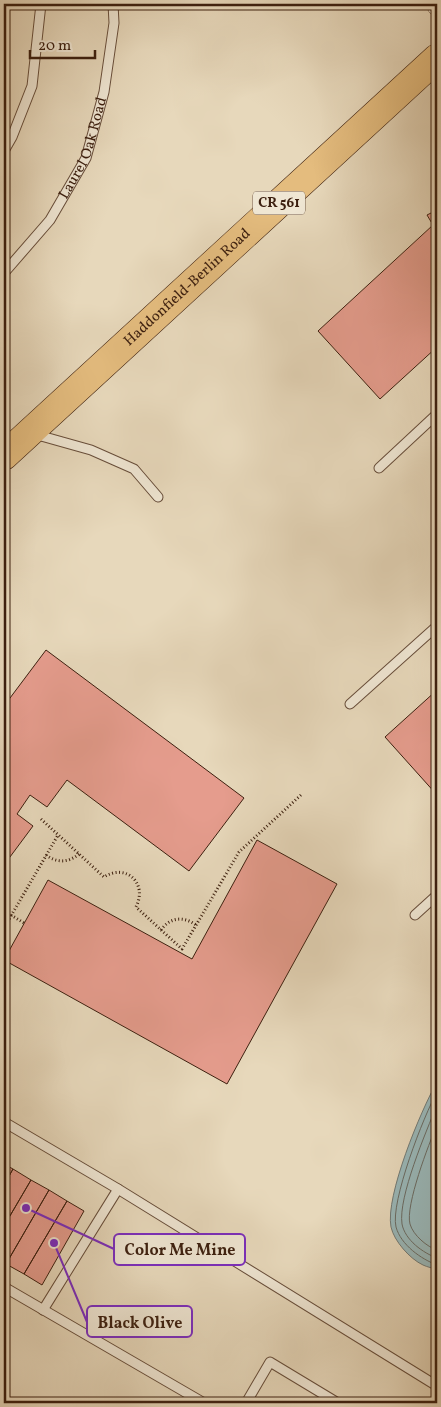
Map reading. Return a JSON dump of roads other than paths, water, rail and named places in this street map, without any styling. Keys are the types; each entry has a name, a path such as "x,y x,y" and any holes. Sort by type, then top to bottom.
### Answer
{"main road":[{"name":"Haddonfield-Berlin Road","path":"4,456 437,58"}],"lane":[{"path":"4,151 12,137 32,86 41,4"},
{"name":"Laurel Oak Road","path":"4,273 50,220 86,158 104,92 114,23 113,4"},
{"path":"379,468 437,414"},
{"path":"29,433 91,450 134,469 158,497"},
{"path":"350,704 437,626"},
{"path":"415,915 437,895"},
{"path":"4,1122 118,1188 437,1386"},
{"path":"44,1310 118,1188"},
{"path":"4,1287 204,1403"},
{"path":"246,1403 270,1362 338,1403"}],"water":[{"path":"437,1082 437,1270 418,1262 403,1249 395,1238 391,1227 391,1213 393,1195 406,1153 422,1112"}],"place":[{"name":"Color Me Mine","path":"26,1208"},
{"name":"Black Olive","path":"54,1243"}]}
